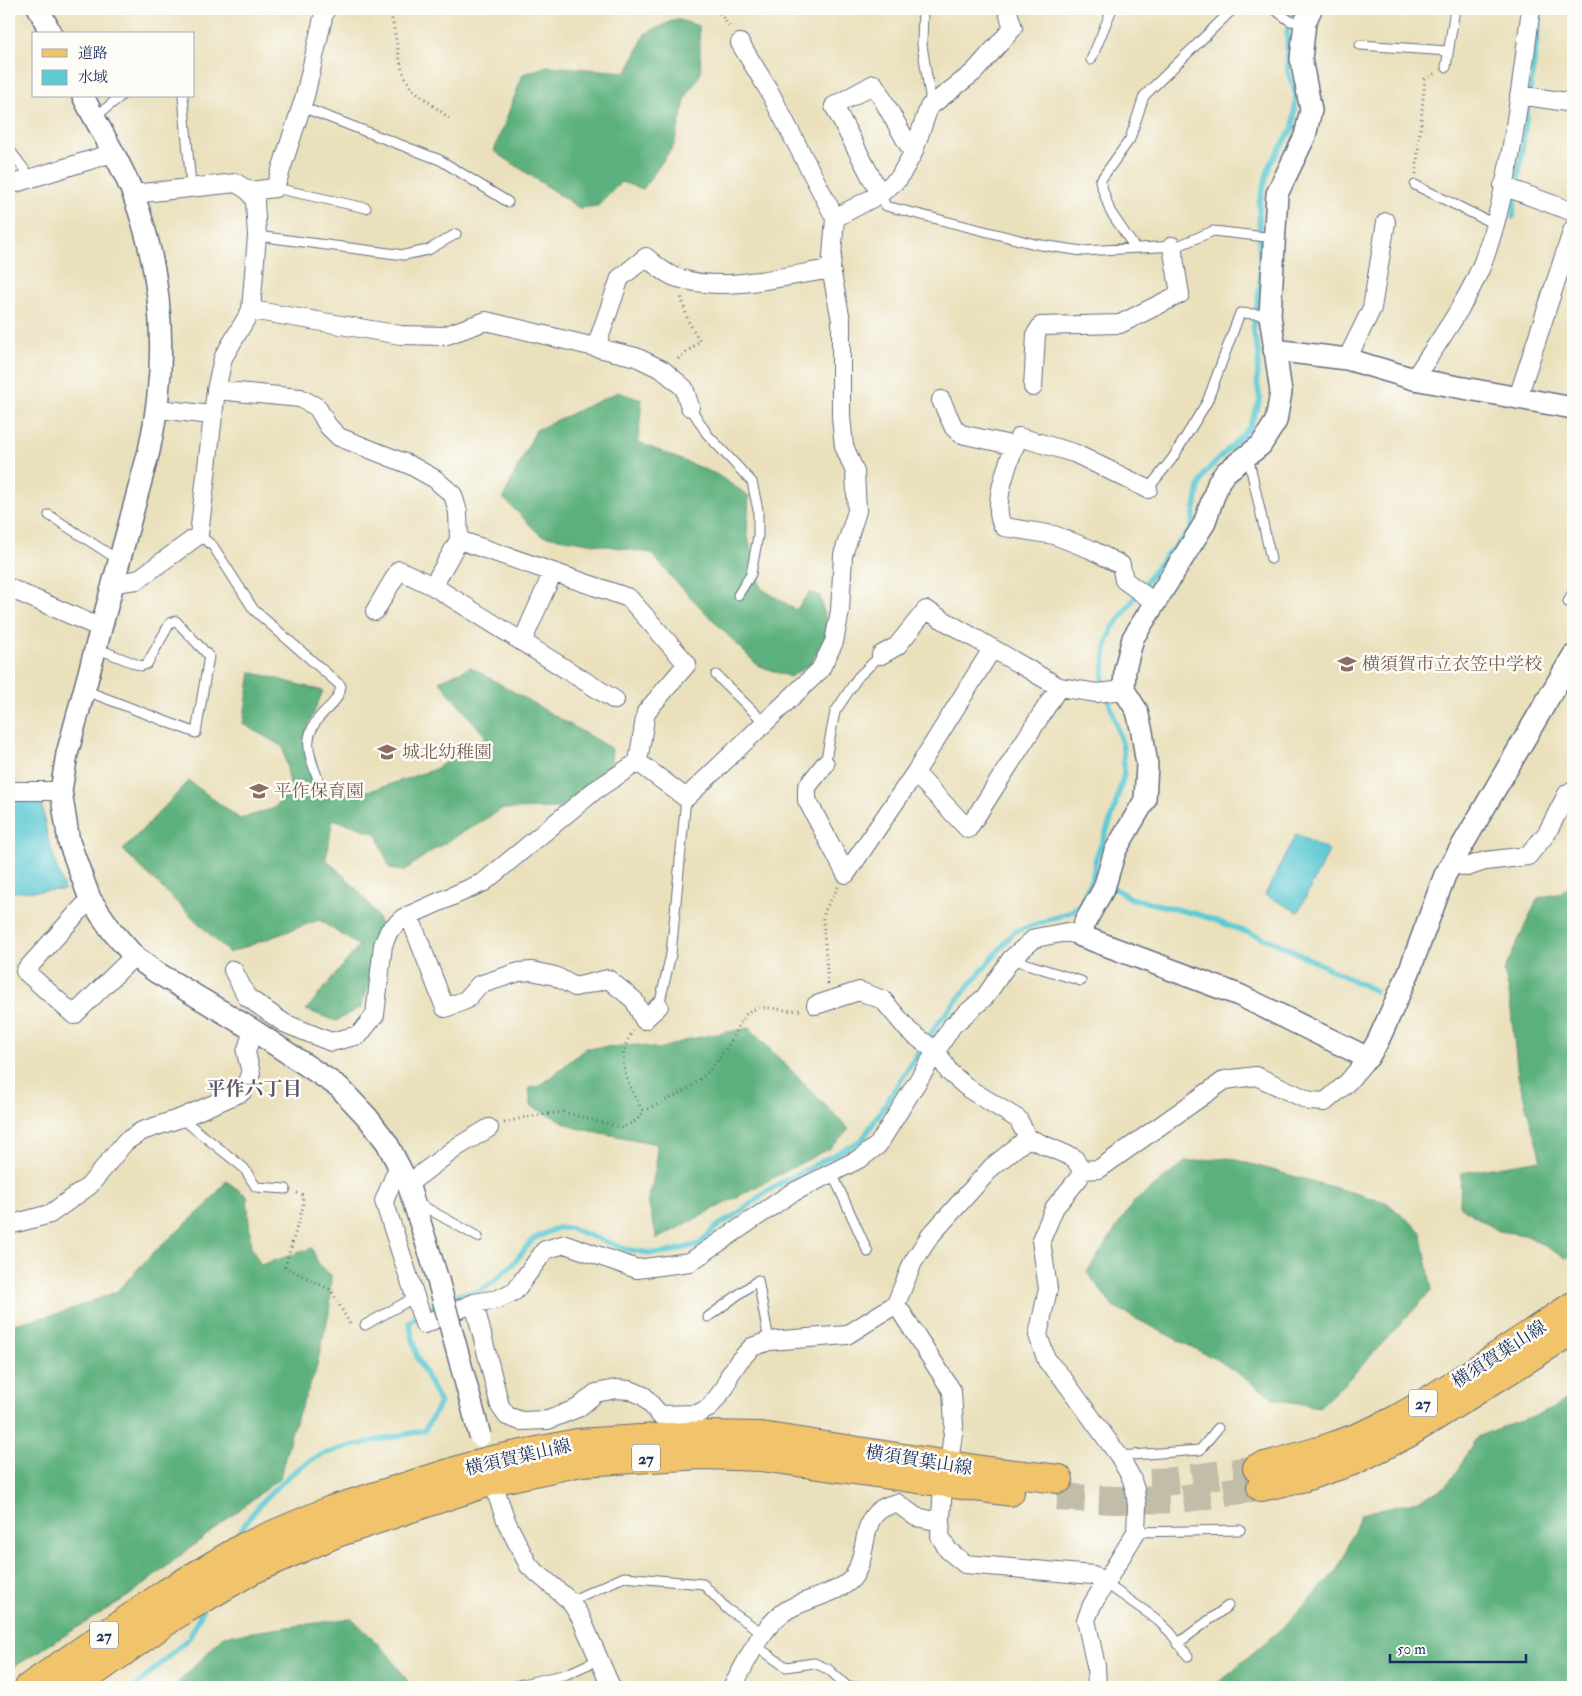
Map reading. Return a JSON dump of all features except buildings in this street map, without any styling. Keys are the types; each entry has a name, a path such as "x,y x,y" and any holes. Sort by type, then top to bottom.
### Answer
{"main road":[{"name":"横須賀葉山線","path":"1573,1306 1396,1419 1349,1440 1298,1458 1259,1478 1305,1477 1353,1461 1407,1434 1573,1330"},
{"name":"横須賀葉山線","path":"29,1687 180,1584 258,1541 331,1510 486,1459 581,1462 703,1455 761,1457 946,1473 1058,1488"},
{"name":"横須賀葉山線","path":"73,1687 178,1614 252,1570 338,1533 486,1459"}],"street":[{"path":"39,9 50,32"},
{"path":"249,191 275,188 302,107 325,9"},
{"path":"834,218 880,194 899,178 914,153 929,107 974,72 1013,28 1007,9"},
{"path":"1414,379 1468,292 1483,262 1503,186 1519,95 1531,9"},
{"path":"1082,936 1086,922 1104,888 1114,851 1145,800 1147,765 1142,732 1137,711 1124,690 1125,669 1144,595 1204,524 1219,481 1226,472 1261,445 1276,421 1281,392 1270,315 1276,238 1277,194 1305,136 1311,110 1301,59 1308,15"},
{"path":"638,762 686,798 820,670 834,642 840,611 844,555 857,511 855,472 844,446 840,417 842,320 831,269 834,218 768,89 740,43"},
{"path":"880,194 834,106 874,84 914,153"},
{"path":"1519,95 1573,104"},
{"path":"84,98 133,194 152,260 161,316 162,358 159,409 115,583 66,754 60,791 69,842 90,899 134,956 258,1033 339,1087 368,1118 403,1174 415,1204 438,1280 486,1459 507,1523 528,1566 570,1602 582,1618 611,1687"},
{"path":"9,185 113,153"},
{"path":"115,583 137,580 199,535 211,414 223,358 251,310 257,236 255,201 249,191 236,183 191,186 133,194"},
{"path":"1503,186 1573,212"},
{"path":"1347,359 1372,308 1386,222"},
{"path":"1518,397 1573,229"},
{"path":"1033,387 1036,334 1041,326 1120,324 1180,294 1172,246"},
{"path":"596,347 620,278 646,257 677,278 722,284 831,269"},
{"path":"251,310 401,335 444,336 486,321 636,357 663,370 684,388 690,407"},
{"path":"1274,350 1347,359 1414,379 1573,408"},
{"path":"216,390 300,398 317,407 328,426 339,437 410,465 435,479 452,495 458,512 459,540 433,586"},
{"path":"941,400 954,428 961,434 1015,446"},
{"path":"159,409 211,414"},
{"path":"1144,595 1124,580 1121,566 1090,549 1054,535 1004,527 1000,522 999,506 1003,483 1019,437 1074,453 1148,489"},
{"path":"234,970 247,997 284,1023 332,1042 359,1035 375,1015 383,945 389,931 403,918 484,882 594,791 638,762 646,712 686,664 629,598 459,540"},
{"path":"375,611 399,570 433,586 615,700"},
{"path":"522,642 553,572"},
{"path":"9,588 99,638"},
{"path":"882,655 897,646 926,610 1060,687 1097,693 1124,690"},
{"path":"825,764 807,787 807,800 846,874 915,774 992,649"},
{"path":"1082,1170 1099,1169 1225,1080 1256,1076 1310,1101 1325,1102 1348,1082 1368,1058 1378,1041 1409,972 1451,863 1573,656"},
{"path":"915,774 968,829 1060,687"},
{"path":"1451,863 1468,867 1485,861 1528,856 1547,833 1567,794 1573,790"},
{"path":"9,792 60,791"},
{"path":"90,899 25,971 74,1015 134,956"},
{"path":"409,915 445,1008 466,1000 479,985 519,972 532,971 556,976 575,987 608,978 634,1000 644,1020 659,1006"},
{"path":"489,1128 457,1147 403,1174 384,1201 424,1324 474,1303 498,1299 515,1291 546,1250 565,1244 637,1269 690,1262 790,1194 861,1158 878,1145 952,1026 985,997 1011,959 1035,938 1067,932 1082,936 1239,995 1368,1058"},
{"path":"823,1002 859,991 883,1000 909,1031 937,1052 949,1072 969,1089 1018,1119 1028,1138 1074,1158 1082,1170"},
{"path":"9,1225 50,1214 89,1186 125,1142 142,1131 181,1118 242,1092 251,1073 246,1052 258,1033 275,1017"},
{"path":"474,1303 500,1406 507,1416 521,1421 548,1420 578,1408 596,1393 616,1388 630,1390 644,1396 660,1414 698,1414 709,1408 718,1397 740,1361 752,1347 769,1341 847,1335 896,1304 914,1262 930,1236 992,1167 1028,1138"},
{"path":"1082,1170 1079,1178 1055,1207 1041,1240 1048,1289 1038,1335 1047,1361 1061,1376 1119,1456 1131,1477 1135,1490 1137,1506 1136,1532 1105,1583 1086,1620 1096,1666 1097,1687"},
{"path":"896,1304 952,1391 954,1426 946,1473 940,1536 948,1550 965,1564 1093,1575 1105,1583"},
{"path":"732,1687 766,1627 786,1611 811,1598 839,1589 854,1577 863,1554 867,1531 875,1512 885,1505 898,1503 916,1517 941,1522"}],"lane":[{"path":"923,9 922,45 930,96 929,107"},
{"path":"1091,60 1112,9"},
{"path":"1135,248 1110,211 1100,181 1130,139 1144,96 1233,9"},
{"path":"1274,9 1290,21 1308,15"},
{"path":"1446,67 1455,9"},
{"path":"1360,45 1448,51"},
{"path":"94,118 119,98"},
{"path":"183,98 191,186"},
{"path":"302,107 440,160 508,202"},
{"path":"9,149 31,178"},
{"path":"1415,184 1494,224"},
{"path":"275,188 366,208"},
{"path":"880,194 886,206 1035,244 1082,251 1172,246 1212,232 1276,238"},
{"path":"257,236 404,255 428,250 456,234"},
{"path":"1148,489 1172,459 1207,402 1240,313 1270,315"},
{"path":"690,407 707,434 752,482 758,510 758,536 751,574 738,595"},
{"path":"1248,456 1271,559"},
{"path":"49,515 120,561"},
{"path":"199,535 212,546 254,610 341,686 339,697 312,724 308,740 322,790"},
{"path":"1568,602 1573,592"},
{"path":"84,690 196,733 208,656 176,621 170,623 147,664 141,666 99,638"},
{"path":"825,764 835,712 858,677 882,655"},
{"path":"716,675 766,723"},
{"path":"659,1006 671,954 686,798"},
{"path":"1011,959 1081,981"},
{"path":"181,1118 244,1168 256,1187 286,1189"},
{"path":"832,1173 868,1252"},
{"path":"415,1204 423,1206 478,1237"},
{"path":"708,1316 758,1280 769,1341"},
{"path":"365,1325 415,1297"},
{"path":"1119,1456 1200,1450 1218,1428"},
{"path":"1136,1532 1240,1530"},
{"path":"570,1602 624,1577 703,1584 786,1667 814,1663 828,1669 848,1686 867,1687"},
{"path":"1105,1583 1155,1618 1170,1632 1177,1644 1188,1656"},
{"path":"1177,1644 1228,1606"},
{"path":"509,1687 567,1674 600,1659"}],"path":[{"path":"385,9 390,9 402,70 411,88 449,118"},
{"path":"717,9 740,43"},
{"path":"1415,184 1425,79 1446,67"},
{"path":"663,370 700,341 688,320 677,278"},
{"path":"489,1128 525,1117 563,1112 622,1128 637,1120 643,1111 678,1096 703,1079 726,1048 748,1012 757,1008 796,1010 823,1002 826,976 824,910 846,874"},
{"path":"643,1111 628,1084 622,1063 631,1032 644,1020"},
{"path":"286,1189 303,1195 304,1208 285,1267 331,1290 352,1328 365,1325"}],"green space":[{"path":"676,19 699,26 701,73 686,97 674,145 643,189 621,182 598,206 579,208 494,151 523,74 548,66 627,72 645,34"},
{"path":"618,392 642,400 638,442 716,474 749,496 747,533 761,588 796,610 809,593 820,595 829,635 809,665 790,677 757,665 673,579 651,553 540,535 503,498 536,430"},
{"path":"471,667 612,749 610,771 559,808 502,809 430,852 404,871 390,869 377,834 333,819 326,859 349,881 374,910 381,928 378,958 361,1007 336,1021 306,1010 359,946 319,920 229,953 123,850 189,781 240,819 274,808 291,789 283,747 243,724 251,672 323,691 303,738 320,797 373,790 435,769 486,737 439,681"},
{"path":"1573,884 1573,1254 1566,1258 1525,1235 1499,1231 1460,1207 1461,1173 1541,1160 1518,1076 1509,992 1504,971 1538,898 1560,893"},
{"path":"749,1028 849,1129 832,1147 657,1239 648,1201 656,1167 657,1144 576,1128 531,1106 529,1088 540,1086 586,1048 639,1045 659,1049 690,1039"},
{"path":"1229,1158 1386,1202 1421,1231 1432,1290 1352,1376 1319,1407 1275,1399 1221,1362 1113,1307 1087,1272 1133,1203 1185,1162"},
{"path":"226,1181 247,1196 251,1247 261,1265 312,1248 319,1266 331,1275 330,1309 315,1373 292,1430 280,1478 130,1595 9,1670 9,1325 61,1313 116,1292 152,1254 208,1204"},
{"path":"1573,1393 1573,1687 1213,1687 1290,1621 1339,1568 1361,1514 1399,1506 1436,1492 1455,1475 1473,1443 1480,1436 1541,1414 1553,1408"},
{"path":"352,1618 388,1654 412,1687 174,1687 224,1636"}],"water":[{"path":"41,800 47,835 64,890 9,892 9,801"},
{"path":"1296,834 1329,851 1298,912 1265,895"}],"waterway":[{"path":"448,1299 459,1294 480,1291 513,1264 533,1239 557,1228 569,1228 626,1249 649,1253 665,1253 700,1244 716,1227 740,1212 770,1189 862,1140 937,1024 1014,932 1070,912 1080,905 1093,875 1096,858 1113,814 1124,774 1123,747 1103,681 1106,646 1112,629 1162,560 1191,530 1199,487 1205,473 1249,428 1260,400 1257,381 1259,354 1253,331 1260,285 1259,203 1270,164 1293,128 1296,95 1288,72 1287,32 1295,9"},
{"path":"1513,217 1541,9"},
{"path":"1109,885 1130,898 1200,915 1279,944 1375,991"},
{"path":"235,1542 250,1517 273,1491 312,1460 324,1454 349,1447 425,1430 440,1403 417,1357 409,1322 439,1303"},
{"path":"135,1687 190,1637 202,1611"}],"tunnel":[{"path":"1150,1482 1174,1481 1256,1469"},
{"path":"1057,1497 1115,1500 1181,1499 1261,1487"}],"place":[{"name":"横須賀市立衣笠中学校","path":"1347,664"},
{"name":"城北幼稚園","path":"387,752"},
{"name":"平作保育園","path":"259,791"}],"district":[{"name":"平作六丁目","path":"254,1088"}]}
